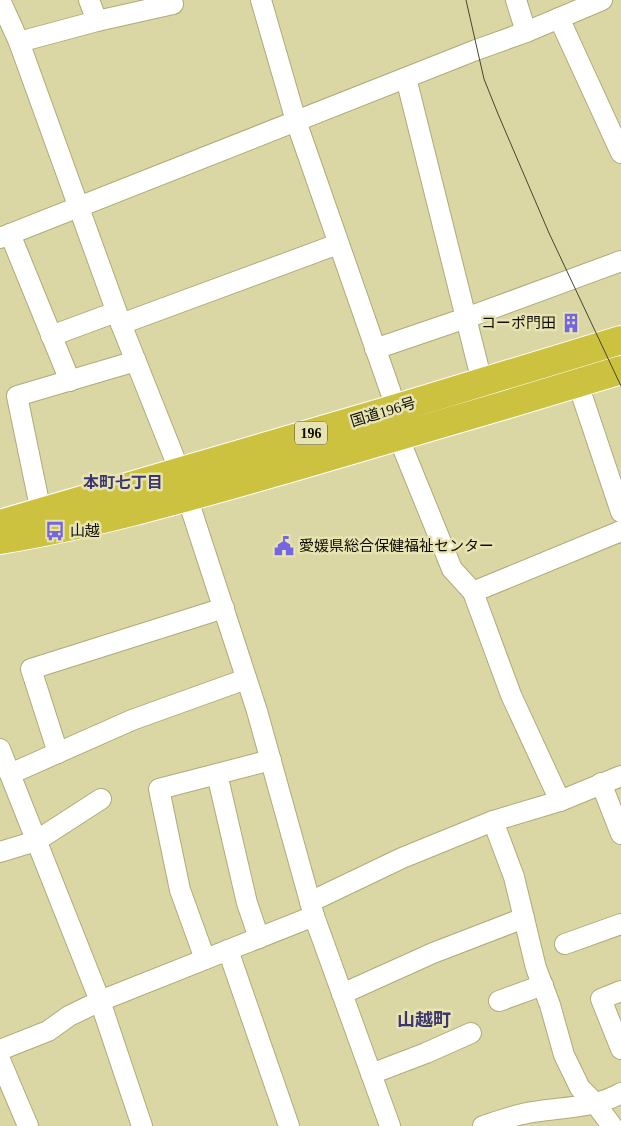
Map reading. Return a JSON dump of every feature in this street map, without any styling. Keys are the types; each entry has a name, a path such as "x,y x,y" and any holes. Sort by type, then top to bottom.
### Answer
{"highway":[{"name":"国道196号","path":"0,540 179,472 621,340"},
{"name":"国道196号","path":"0,524 44,522 187,498 493,410 621,370"}],"street":[{"path":"0,0 19,42 119,318 179,472 271,760 292,842 312,909 390,1126"},
{"path":"90,0 97,21"},
{"path":"19,42 97,21 173,4 172,0"},
{"path":"261,0 296,121 374,349 391,393 404,451 452,569 473,592 512,696 560,801"},
{"path":"516,0 526,32"},
{"path":"70,381 5,236 526,32 602,0"},
{"path":"559,18 621,154"},
{"path":"406,78 466,318 493,410"},
{"path":"51,336 119,318 338,244"},
{"path":"374,349 466,318 621,260"},
{"path":"0,552 44,522 18,396 136,361"},
{"path":"578,384 621,512"},
{"path":"473,592 621,531"},
{"path":"58,753 31,669 224,608"},
{"path":"142,1126 100,1001 4,761 58,753 132,720 246,679"},
{"path":"205,959 180,890 159,789 271,760"},
{"path":"217,774 247,903 258,938"},
{"path":"0,1050 48,1031 69,1016 100,1001 258,938 402,858 493,821 560,801 621,776"},
{"path":"601,783 621,834"},
{"path":"0,852 36,841 101,800"},
{"path":"493,821 514,877 536,968 543,985 564,1056 580,1088 595,1103 612,1126"},
{"path":"342,994 433,953 524,918"},
{"path":"565,944 621,924"},
{"path":"228,950 289,1126"},
{"path":"499,1001 543,985"},
{"path":"621,991 601,999 621,1049"},
{"path":"371,1074 471,1033"},
{"path":"0,1060 28,1126"},
{"path":"484,1126 530,1112 595,1103 621,1093"}],"tram line":[{"path":"466,0 484,79 498,114 549,233 621,386"}],"place":[{"name":"コーポ門田","path":"571,323"},
{"name":"山越","path":"55,531"},
{"name":"愛媛県総合保健福祉センター","path":"284,546"}],"district":[{"name":"本町七丁目","path":"123,482"},
{"name":"山越町","path":"424,1020"}]}
